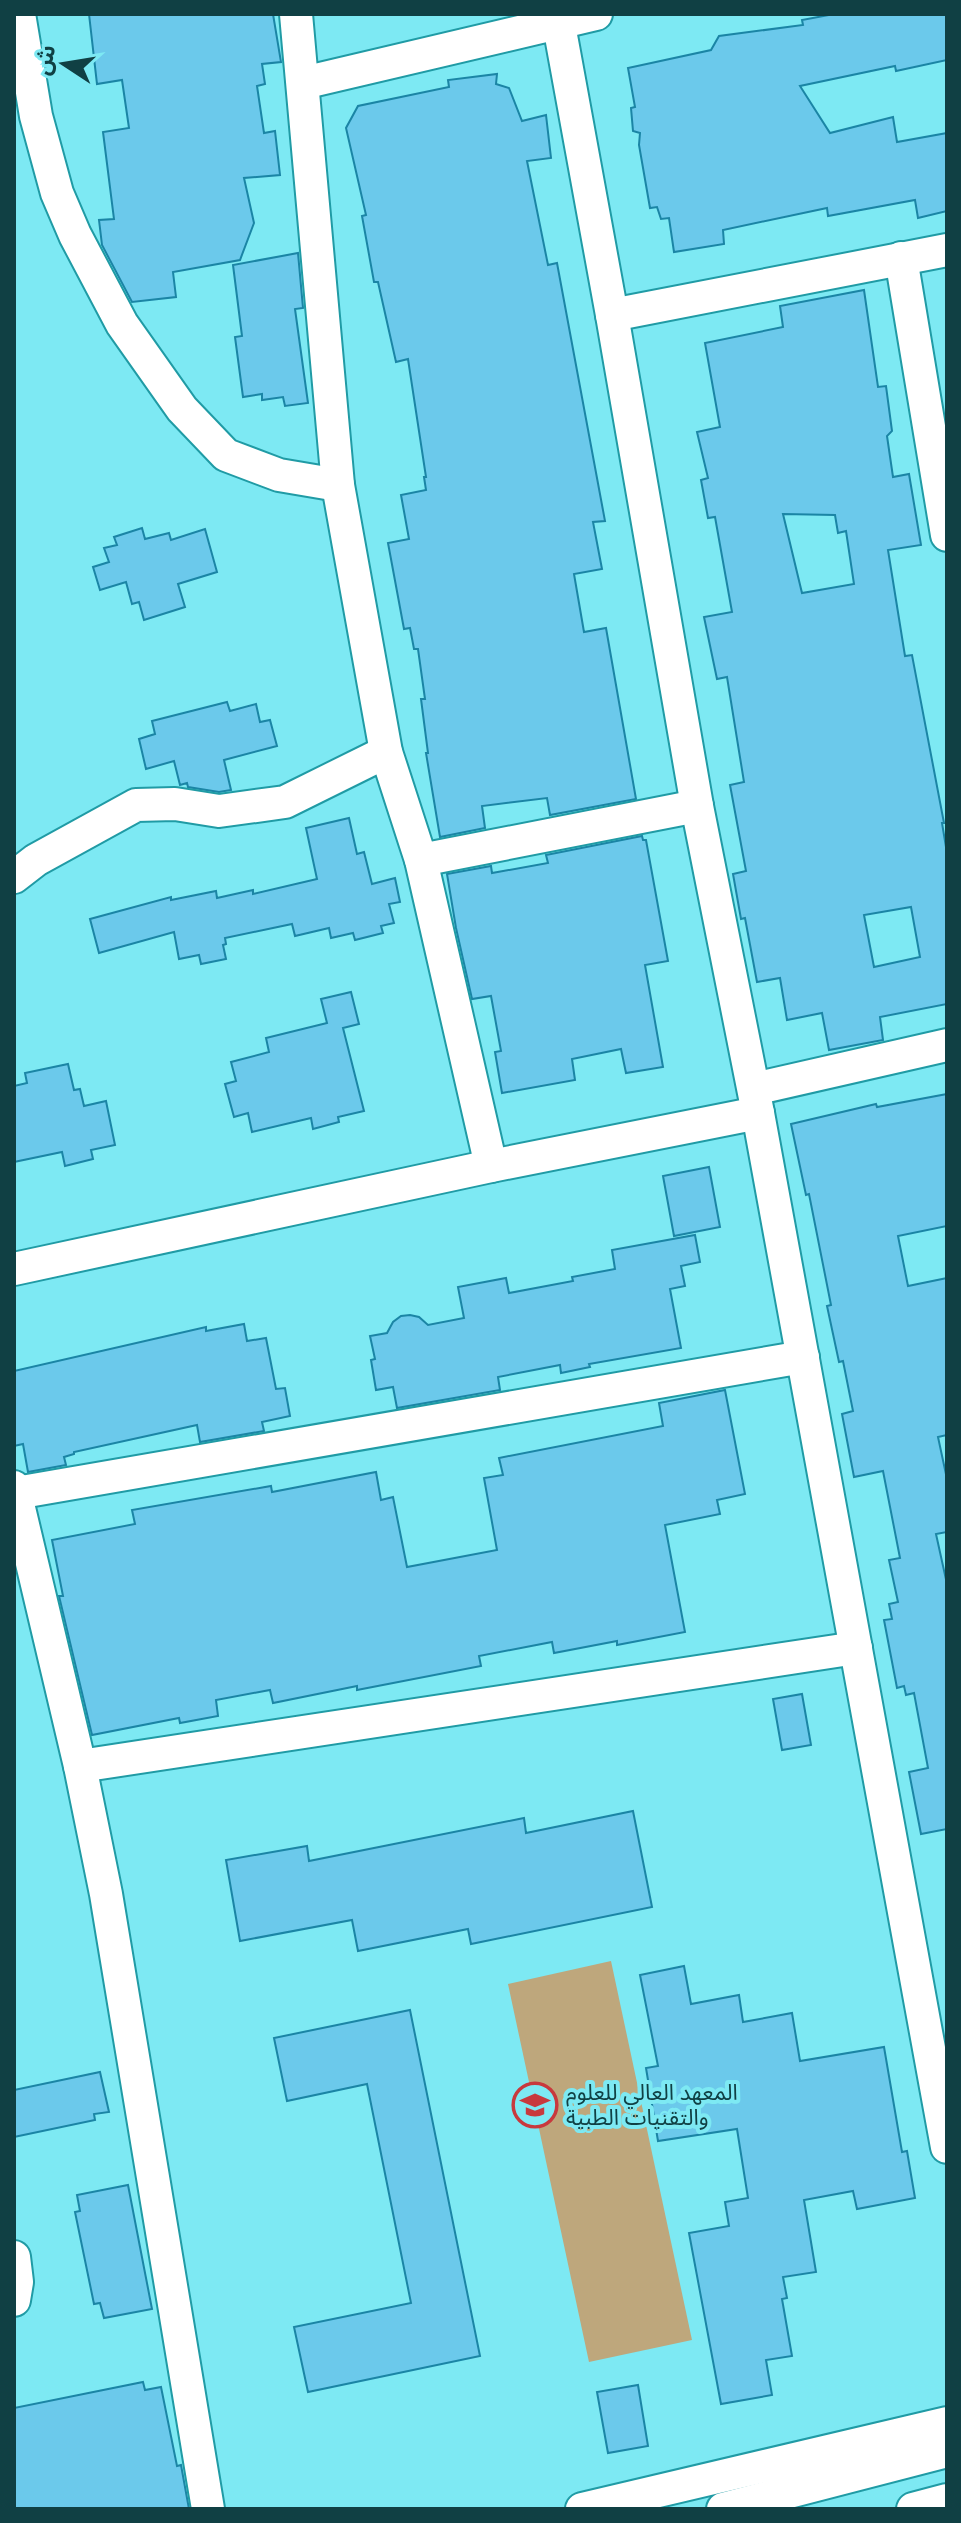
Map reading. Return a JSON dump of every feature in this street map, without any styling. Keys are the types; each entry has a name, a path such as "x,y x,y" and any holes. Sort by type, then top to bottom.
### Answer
{"street":[{"path":"19,14 36,116 57,193 75,235 122,324 182,409 226,455 279,475 338,485"},
{"path":"296,14 338,485 386,752 421,860 491,1166"},
{"path":"303,83 558,18 596,14"},
{"path":"558,18 697,806 756,1101 944,2115 947,2147"},
{"path":"612,315 947,250"},
{"path":"901,258 947,535"},
{"path":"14,877 36,860 136,805 175,804 219,811 285,802 386,752"},
{"path":"421,860 697,806"},
{"path":"14,1269 491,1166 756,1101 947,1045"},
{"path":"208,2509 106,1894 80,1766 15,1490 803,1357"},
{"path":"80,1766 856,1648"},
{"path":"14,2257 17,2282 14,2300"},
{"path":"582,2509 947,2423"},
{"path":"723,2509 947,2451"},
{"path":"913,2509 947,2500"}],"shaded area":[{"path":"611,1961 692,2340 589,2362 508,1984"}],"building":[{"path":"89,14 273,14 281,62 262,64 265,84 257,86 264,133 275,131 280,175 244,178 254,223 240,260 173,272 176,297 132,302 102,245 99,220 114,219 103,132 129,128 122,80 97,84"},
{"path":"834,14 947,14 947,60 896,71 895,66 800,86 830,133 893,117 897,142 947,133 947,211 918,218 915,200 828,216 827,208 723,230 724,244 674,252 669,218 661,219 657,207 650,208 639,145 640,133 633,131 631,108 635,107 628,68 711,50 719,36 803,25 802,20"},
{"path":"497,74 496,84 509,88 522,121 546,115 551,158 527,161 548,265 557,263 605,521 593,522 602,569 574,574 584,632 606,628 636,799 550,815 547,798 482,806 485,828 440,837 426,753 421,699 425,699 418,649 414,649 410,628 404,629 388,543 409,539 401,495 426,490 426,477 408,359 396,362 378,282 374,282 362,216 366,215 346,128 358,106 449,87 448,80"},
{"path":"298,253 303,308 295,309 308,403 285,406 283,397 262,400 262,394 243,397 235,337 242,336 233,265"},
{"path":"864,290 878,387 886,386 892,431 887,436 893,477 909,474 921,545 888,550 905,656 912,655 947,853 947,1004 880,1017 883,1040 829,1050 822,1013 787,1020 780,978 757,982 733,874 746,871 730,785 744,782 727,677 717,679 704,617 732,612 715,517 708,518 701,480 708,478 697,432 720,427 705,343 783,327 780,306","holes":["783,514 835,515 838,533 846,531 854,584 802,593","911,907 920,957 874,967 864,915"]},
{"path":"142,528 145,539 169,533 171,540 205,529 217,572 178,584 185,607 144,620 139,602 132,604 126,582 100,590 93,567 109,562 104,548 117,545 114,537"},
{"path":"227,702 230,711 256,704 260,722 270,720 277,746 224,760 231,790 219,792 188,787 187,783 180,785 174,761 146,769 139,739 155,734 152,721"},
{"path":"349,818 357,854 364,852 372,884 395,878 400,902 389,904 394,923 381,926 383,933 355,940 353,933 331,938 329,928 295,936 292,924 225,938 226,959 201,964 199,955 179,959 174,932 99,953 90,919 171,897 171,900 216,891 217,898 253,890 253,894 317,879 306,828"},
{"path":"642,836 646,840 668,961 645,965 663,1067 626,1073 621,1049 572,1059 575,1080 502,1093 495,1052 501,1051 491,996 472,999 447,874 491,866 492,873 548,863 546,855"},
{"path":"351,992 359,1024 343,1028 364,1111 338,1117 339,1122 313,1129 311,1118 252,1132 248,1113 234,1117 225,1084 236,1081 231,1062 269,1052 266,1038 327,1023 321,999"},
{"path":"68,1064 74,1090 80,1089 84,1106 106,1101 115,1145 91,1150 93,1159 65,1166 62,1152 14,1162 14,1086 27,1083 25,1073"},
{"path":"947,1094 947,1226 898,1236 908,1286 947,1278 947,1435 938,1437 947,1479 947,1532 936,1534 947,1584 947,1829 921,1834 909,1772 928,1768 914,1693 906,1695 904,1686 897,1688 884,1620 892,1619 889,1604 898,1602 889,1560 900,1558 883,1471 854,1477 842,1414 853,1411 843,1361 839,1362 809,1194 806,1195 791,1124 876,1104 877,1107"},
{"path":"709,1167 720,1227 674,1236 663,1176"},
{"path":"695,1235 700,1262 681,1266 685,1286 670,1289 681,1348 589,1364 590,1367 561,1373 560,1365 498,1377 500,1390 397,1408 393,1387 376,1390 371,1360 375,1359 370,1336 387,1333 401,1316 419,1317 428,1325 464,1318 458,1287 506,1278 509,1293 573,1281 572,1277 615,1269 612,1250"},
{"path":"244,1324 247,1341 266,1338 276,1389 285,1388 290,1416 262,1422 264,1431 200,1442 197,1425 74,1452 64,1457 66,1465 28,1472 23,1444 14,1446 14,1371 206,1327 206,1331"},
{"path":"725,1390 745,1494 717,1500 720,1514 665,1525 685,1632 554,1653 552,1642 479,1656 481,1666 273,1703 270,1690 216,1700 218,1716 180,1723 179,1718 92,1735 59,1596 63,1596 52,1540 135,1524 132,1510 271,1486 272,1492 376,1472 381,1500 393,1497 407,1567 497,1550 484,1478 503,1475 499,1458 663,1426 659,1403"},
{"path":"802,1694 811,1745 782,1750 773,1699"},
{"path":"633,1811 652,1907 471,1944 468,1929 358,1951 352,1920 240,1941 226,1860 307,1846 309,1861 524,1818 526,1833"},
{"path":"684,1966 691,2004 739,1995 743,2022 792,2013 800,2061 884,2047 902,2152 907,2151 915,2198 857,2209 853,2191 804,2200 816,2272 783,2277 787,2298 782,2299 792,2356 766,2360 772,2395 721,2404 689,2233 729,2226 725,2202 748,2198 737,2129 658,2141 646,2068 658,2066 640,1975"},
{"path":"410,2010 480,2356 308,2392 294,2327 411,2303 367,2084 287,2101 274,2038"},
{"path":"100,2072 109,2112 94,2114 95,2120 14,2137 14,2090"},
{"path":"128,2185 152,2309 104,2318 100,2303 94,2304 75,2212 80,2211 77,2195"},
{"path":"143,2382 145,2390 161,2387 189,2509 14,2509 14,2408"},
{"path":"638,2385 648,2446 608,2453 597,2392"}],"place":[{"name":"المعهد العالي للعلوم والتقنيات الطبية","path":"535,2105"}]}
